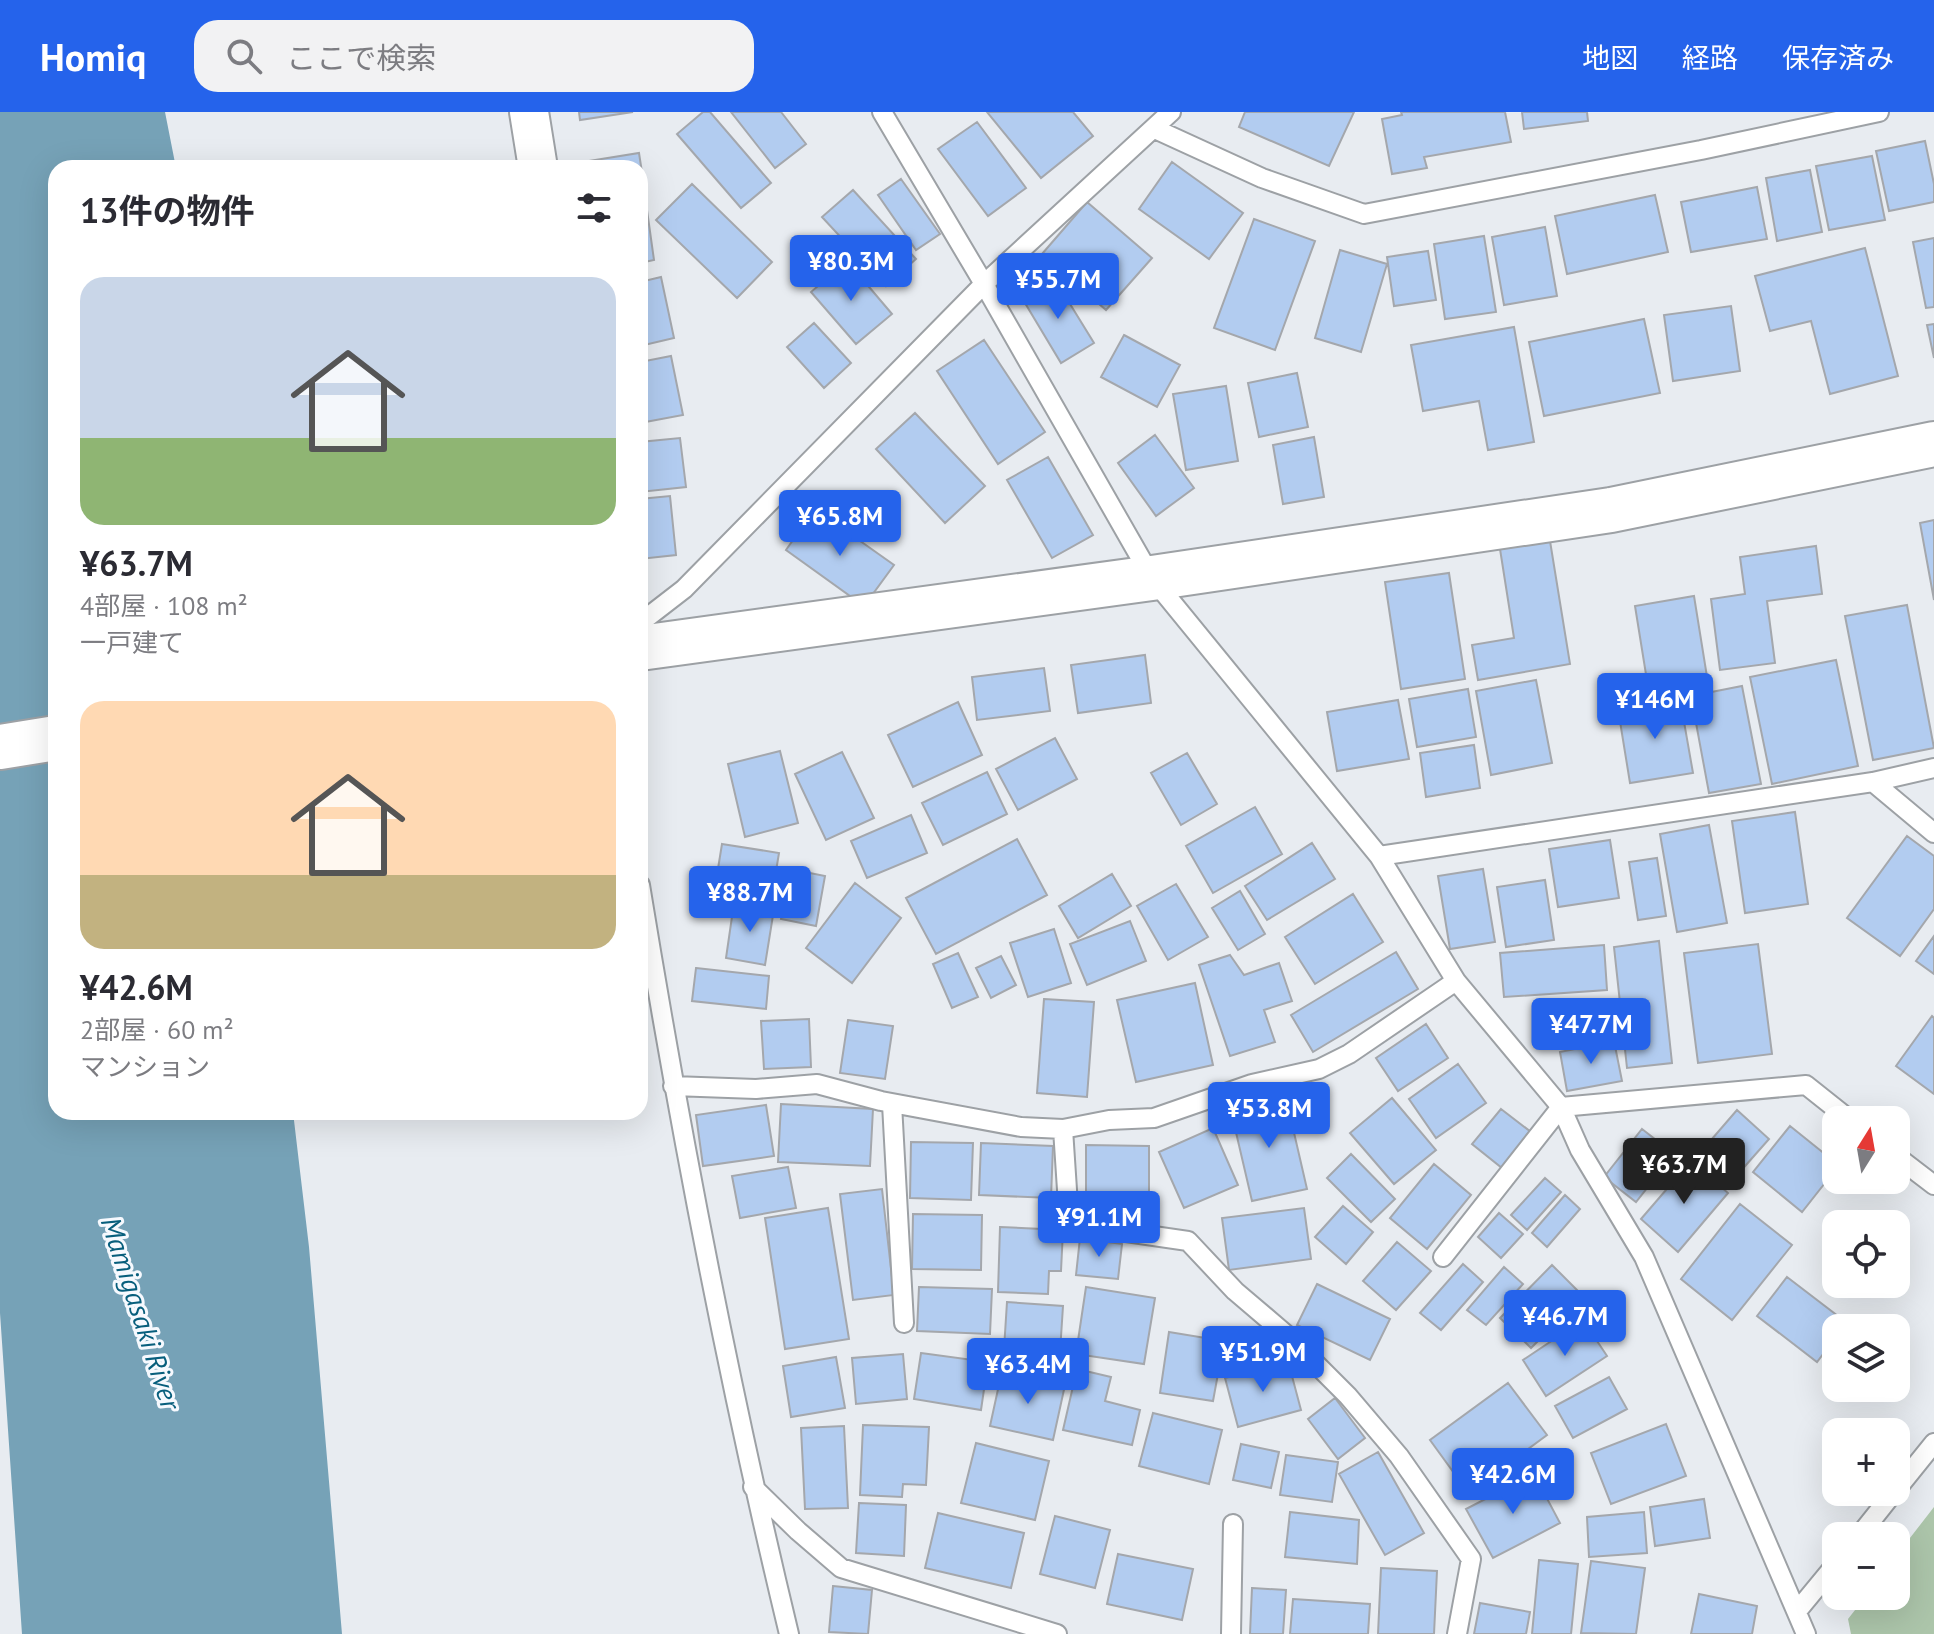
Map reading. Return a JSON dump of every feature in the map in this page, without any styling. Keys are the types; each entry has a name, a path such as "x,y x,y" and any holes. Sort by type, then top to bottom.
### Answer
{"street":[{"path":"529,112 537,160"},
{"path":"648,647 1152,578 1611,510 1934,444"},
{"path":"0,747 48,739"}],"lane":[{"path":"882,112 1152,578 1379,856 1456,981 1561,1107 1580,1150 1644,1257 1806,1634"},
{"path":"648,617 684,589 984,284 1171,112"},
{"path":"1155,129 1262,178 1364,214 1701,150 1879,112"},
{"path":"1379,856 1873,782 1934,768"},
{"path":"1873,782 1934,833"},
{"path":"648,934 673,1086 753,1487 789,1634"},
{"path":"673,1086 756,1089 817,1084 892,1104 1021,1127 1063,1129 1109,1120 1154,1118 1252,1084 1319,1069 1349,1054 1456,981"},
{"path":"1443,1257 1561,1107 1806,1085 1832,1106"},
{"path":"892,1104 904,1323"},
{"path":"1063,1129 1068,1205 1078,1225 1188,1241 1235,1291 1289,1337 1348,1396 1399,1456 1471,1559 1457,1634"},
{"path":"1910,1167 1934,1185"},
{"path":"1910,1473 1934,1443"},
{"path":"753,1487 841,1568 1057,1634"},
{"path":"1870,1522 1883,1506"},
{"path":"1231,1634 1233,1524"},
{"path":"1798,1610 1822,1581"}],"green space":[{"path":"1934,1507 1934,1634 1851,1634 1848,1619 1855,1610 1910,1610 1910,1538"}],"water":[{"name":"Mamigasaki River","path":"0,112 165,112 174,160 48,160 48,1120 294,1120 309,1247 342,1634 22,1634 0,1313"}],"building":[{"path":"579,112 633,112 580,120"},
{"path":"703,112 710,112 771,183 741,208 677,134"},
{"path":"731,112 781,112 806,144 775,168"},
{"path":"987,112 1073,112 1093,136 1041,178"},
{"path":"1245,112 1354,112 1329,166 1239,127"},
{"path":"1401,112 1505,112 1511,142 1424,157 1427,168 1392,174 1382,119 1402,115"},
{"path":"1522,112 1587,112 1588,121 1524,129"},
{"path":"977,122 1026,188 988,216 938,149"},
{"path":"1925,141 1934,184 1934,202 1889,211 1876,151"},
{"path":"639,153 640,160 595,160"},
{"path":"1872,156 1885,220 1829,230 1816,166"},
{"path":"1172,162 1243,213 1209,259 1139,209"},
{"path":"1810,170 1822,232 1777,241 1766,178"},
{"path":"901,179 940,234 916,250 878,195"},
{"path":"692,184 772,262 737,298 656,220"},
{"path":"1757,187 1767,239 1691,252 1681,202"},
{"path":"853,190 916,259 886,286 822,217"},
{"path":"1655,195 1668,252 1567,274 1555,216"},
{"path":"1087,202 1152,258 1106,310 1042,254"},
{"path":"648,217 654,260 648,261"},
{"path":"1254,219 1315,241 1275,350 1214,328"},
{"path":"1545,227 1557,296 1504,305 1492,237"},
{"path":"1484,236 1496,312 1445,319 1434,244"},
{"path":"1934,238 1934,307 1926,308 1913,242"},
{"path":"1865,248 1898,376 1830,394 1811,321 1770,331 1755,276"},
{"path":"1340,250 1387,264 1361,352 1315,338"},
{"path":"1428,251 1436,300 1394,306 1387,257"},
{"path":"847,261 892,314 856,344 811,292"},
{"path":"661,277 674,338 648,344 648,280"},
{"path":"1054,278 1094,343 1061,363 1022,298"},
{"path":"1731,306 1740,371 1673,381 1664,315"},
{"path":"1644,319 1660,393 1544,416 1529,342"},
{"path":"814,323 851,363 824,388 787,347"},
{"path":"1934,324 1934,358 1927,325"},
{"path":"1514,327 1534,442 1488,450 1479,401 1423,411 1411,345"},
{"path":"1124,335 1180,365 1157,407 1101,377"},
{"path":"984,340 1045,432 998,464 937,371"},
{"path":"671,356 683,415 648,422 648,360"},
{"path":"1297,373 1308,427 1259,437 1248,383"},
{"path":"1226,386 1238,461 1186,470 1173,394"},
{"path":"915,413 985,486 945,523 876,449"},
{"path":"1155,435 1194,488 1156,516 1118,463"},
{"path":"1314,437 1324,497 1283,504 1273,445"},
{"path":"680,438 686,487 648,491 648,441"},
{"path":"1048,457 1093,535 1052,558 1007,480"},
{"path":"670,496 676,555 648,558 648,498"},
{"path":"815,509 894,565 864,606 786,550"},
{"path":"1934,520 1934,600 1920,523"},
{"path":"1550,541 1570,664 1478,680 1472,645 1514,638 1500,549"},
{"path":"1816,546 1822,594 1767,601 1775,663 1720,670 1711,599 1745,594 1740,557"},
{"path":"1449,573 1465,679 1401,689 1385,582"},
{"path":"1694,596 1708,683 1649,693 1635,606"},
{"path":"1907,605 1934,748 1873,760 1845,616"},
{"path":"1145,655 1151,703 1078,713 1071,665"},
{"path":"1836,660 1858,766 1772,784 1750,677"},
{"path":"1044,668 1050,711 977,720 972,677"},
{"path":"1536,680 1552,763 1491,775 1476,691"},
{"path":"1742,686 1761,784 1709,793 1691,696"},
{"path":"1468,689 1476,737 1417,747 1409,699"},
{"path":"1680,699 1693,773 1630,783 1618,709"},
{"path":"1398,700 1409,759 1337,771 1327,712"},
{"path":"958,702 982,755 913,787 888,735"},
{"path":"1055,738 1077,779 1018,810 996,769"},
{"path":"1474,745 1480,788 1426,797 1420,753"},
{"path":"780,751 798,823 745,837 728,764"},
{"path":"842,752 874,818 826,840 795,774"},
{"path":"1187,753 1217,804 1181,825 1151,773"},
{"path":"987,772 1007,814 943,845 922,803"},
{"path":"1255,807 1282,854 1213,893 1186,846"},
{"path":"1795,812 1808,904 1745,913 1732,821"},
{"path":"911,815 927,853 867,878 851,841"},
{"path":"1709,825 1727,923 1677,932 1660,834"},
{"path":"1907,836 1934,856 1934,909 1900,956 1847,918"},
{"path":"1017,839 1047,895 936,954 906,898"},
{"path":"1610,840 1619,898 1558,907 1549,849"},
{"path":"1312,843 1335,879 1267,920 1245,886"},
{"path":"722,844 779,853 773,889 716,881"},
{"path":"1657,858 1666,916 1638,920 1629,862"},
{"path":"790,869 825,876 816,926 781,919"},
{"path":"1483,869 1495,942 1450,949 1438,876"},
{"path":"1112,874 1131,906 1078,938 1059,906"},
{"path":"1545,880 1554,940 1506,947 1497,887"},
{"path":"855,883 901,918 852,983 806,948"},
{"path":"1176,884 1208,937 1168,960 1137,906"},
{"path":"1240,891 1265,934 1238,950 1212,908"},
{"path":"1353,894 1383,942 1315,984 1285,937"},
{"path":"734,903 774,909 765,965 726,958"},
{"path":"1130,921 1146,961 1087,985 1070,944"},
{"path":"1054,929 1071,983 1028,997 1010,943"},
{"path":"1934,936 1934,974 1916,961"},
{"path":"1659,941 1672,1063 1627,1068 1614,947"},
{"path":"1758,944 1772,1054 1698,1063 1684,953"},
{"path":"1604,945 1607,990 1504,997 1500,953"},
{"path":"1396,952 1418,989 1313,1052 1291,1015"},
{"path":"958,953 978,997 952,1008 933,964"},
{"path":"1230,955 1244,975 1279,963 1292,1001 1264,1010 1275,1042 1230,1056 1199,965"},
{"path":"1001,956 1016,985 991,998 976,968"},
{"path":"696,968 769,976 766,1009 692,1001"},
{"path":"1195,983 1213,1065 1136,1082 1117,1000"},
{"path":"1044,999 1094,1002 1087,1097 1037,1093"},
{"path":"1610,999 1614,1032 1543,1040 1539,1007"},
{"path":"1932,1016 1934,1018 1934,1094 1896,1066"},
{"path":"809,1019 811,1067 764,1069 761,1021"},
{"path":"848,1020 893,1026 885,1079 840,1073"},
{"path":"1426,1024 1448,1058 1398,1091 1376,1058"},
{"path":"1614,1041 1622,1081 1567,1091 1560,1052"},
{"path":"1458,1064 1486,1103 1436,1138 1409,1099"},
{"path":"1286,1098 1307,1189 1252,1201 1231,1111"},
{"path":"1392,1098 1436,1150 1394,1184 1350,1133"},
{"path":"781,1104 873,1109 870,1166 778,1162"},
{"path":"766,1105 774,1156 703,1166 696,1115"},
{"path":"1501,1109 1531,1132 1502,1168 1472,1144"},
{"path":"1737,1110 1769,1139 1731,1182 1699,1154"},
{"path":"1790,1126 1822,1152 1822,1187 1802,1212 1753,1172"},
{"path":"1213,1128 1238,1185 1184,1208 1159,1152"},
{"path":"1642,1129 1674,1154 1636,1202 1604,1177"},
{"path":"911,1142 973,1143 971,1200 910,1198"},
{"path":"981,1143 1053,1146 1051,1198 979,1195"},
{"path":"1086,1145 1149,1146 1149,1211 1086,1210"},
{"path":"1351,1154 1395,1199 1371,1222 1327,1178"},
{"path":"1691,1161 1728,1193 1678,1252 1641,1219"},
{"path":"1434,1164 1471,1195 1427,1249 1390,1218"},
{"path":"788,1167 796,1208 740,1218 732,1176"},
{"path":"1545,1178 1561,1192 1527,1230 1511,1215"},
{"path":"882,1189 894,1295 853,1300 840,1194"},
{"path":"1565,1195 1580,1209 1547,1247 1532,1233"},
{"path":"1740,1204 1792,1245 1732,1320 1681,1279"},
{"path":"1343,1206 1373,1232 1346,1264 1315,1237"},
{"path":"828,1208 849,1339 785,1349 765,1218"},
{"path":"1304,1208 1311,1259 1229,1270 1222,1218"},
{"path":"1499,1213 1523,1234 1501,1258 1478,1237"},
{"path":"913,1214 982,1215 981,1270 912,1269"},
{"path":"1000,1227 1063,1230 1061,1271 1049,1271 1048,1294 998,1292"},
{"path":"1080,1238 1122,1244 1118,1279 1076,1275"},
{"path":"1397,1242 1431,1271 1396,1310 1363,1281"},
{"path":"1463,1264 1483,1282 1441,1330 1420,1313"},
{"path":"1552,1265 1583,1296 1531,1348 1500,1318"},
{"path":"1504,1267 1523,1284 1486,1325 1467,1310"},
{"path":"1787,1277 1835,1314 1822,1314 1822,1355 1817,1362 1757,1316"},
{"path":"1317,1284 1390,1319 1370,1360 1297,1325"},
{"path":"919,1287 992,1289 990,1334 917,1331"},
{"path":"1086,1287 1155,1298 1144,1364 1076,1354"},
{"path":"1007,1302 1063,1306 1060,1352 1004,1349"},
{"path":"1583,1320 1607,1356 1546,1396 1523,1360"},
{"path":"1169,1332 1224,1341 1213,1401 1160,1393"},
{"path":"921,1353 988,1362 981,1410 914,1399"},
{"path":"903,1354 907,1399 856,1404 852,1358"},
{"path":"836,1357 845,1408 791,1417 783,1366"},
{"path":"1288,1361 1301,1410 1238,1427 1225,1378"},
{"path":"1077,1369 1111,1377 1105,1401 1140,1410 1132,1445 1063,1430"},
{"path":"1002,1371 1065,1385 1053,1440 990,1426"},
{"path":"1609,1377 1627,1409 1573,1438 1555,1406"},
{"path":"1508,1383 1547,1435 1505,1466 1498,1457 1462,1484 1430,1440"},
{"path":"1335,1398 1365,1438 1338,1459 1308,1419"},
{"path":"1153,1413 1222,1430 1209,1484 1139,1466"},
{"path":"1666,1424 1686,1476 1611,1504 1591,1453"},
{"path":"863,1425 929,1427 926,1485 903,1484 902,1497 860,1495"},
{"path":"844,1426 848,1508 805,1509 801,1428"},
{"path":"976,1443 1049,1461 1035,1520 961,1503"},
{"path":"1241,1444 1279,1452 1271,1488 1233,1480"},
{"path":"1378,1452 1424,1533 1385,1555 1339,1474"},
{"path":"1286,1455 1338,1462 1332,1502 1280,1495"},
{"path":"1534,1474 1560,1523 1493,1558 1466,1509"},
{"path":"1704,1499 1710,1538 1655,1546 1650,1507"},
{"path":"859,1503 906,1505 904,1556 856,1553"},
{"path":"1290,1512 1359,1520 1357,1564 1285,1557"},
{"path":"1644,1512 1647,1553 1589,1557 1587,1517"},
{"path":"938,1513 1024,1533 1011,1588 925,1568"},
{"path":"1055,1516 1110,1530 1095,1588 1040,1574"},
{"path":"1118,1554 1193,1569 1182,1620 1107,1604"},
{"path":"1539,1560 1578,1564 1571,1634 1532,1634"},
{"path":"1591,1561 1645,1568 1636,1634 1581,1633"},
{"path":"1381,1568 1437,1571 1434,1634 1378,1634"},
{"path":"833,1586 872,1590 868,1634 829,1632"},
{"path":"1252,1588 1286,1590 1283,1634 1250,1634"},
{"path":"1699,1594 1757,1606 1752,1634 1691,1634"},
{"path":"1293,1599 1370,1604 1368,1634 1290,1634"},
{"path":"1480,1603 1530,1612 1526,1634 1474,1634"}]}
